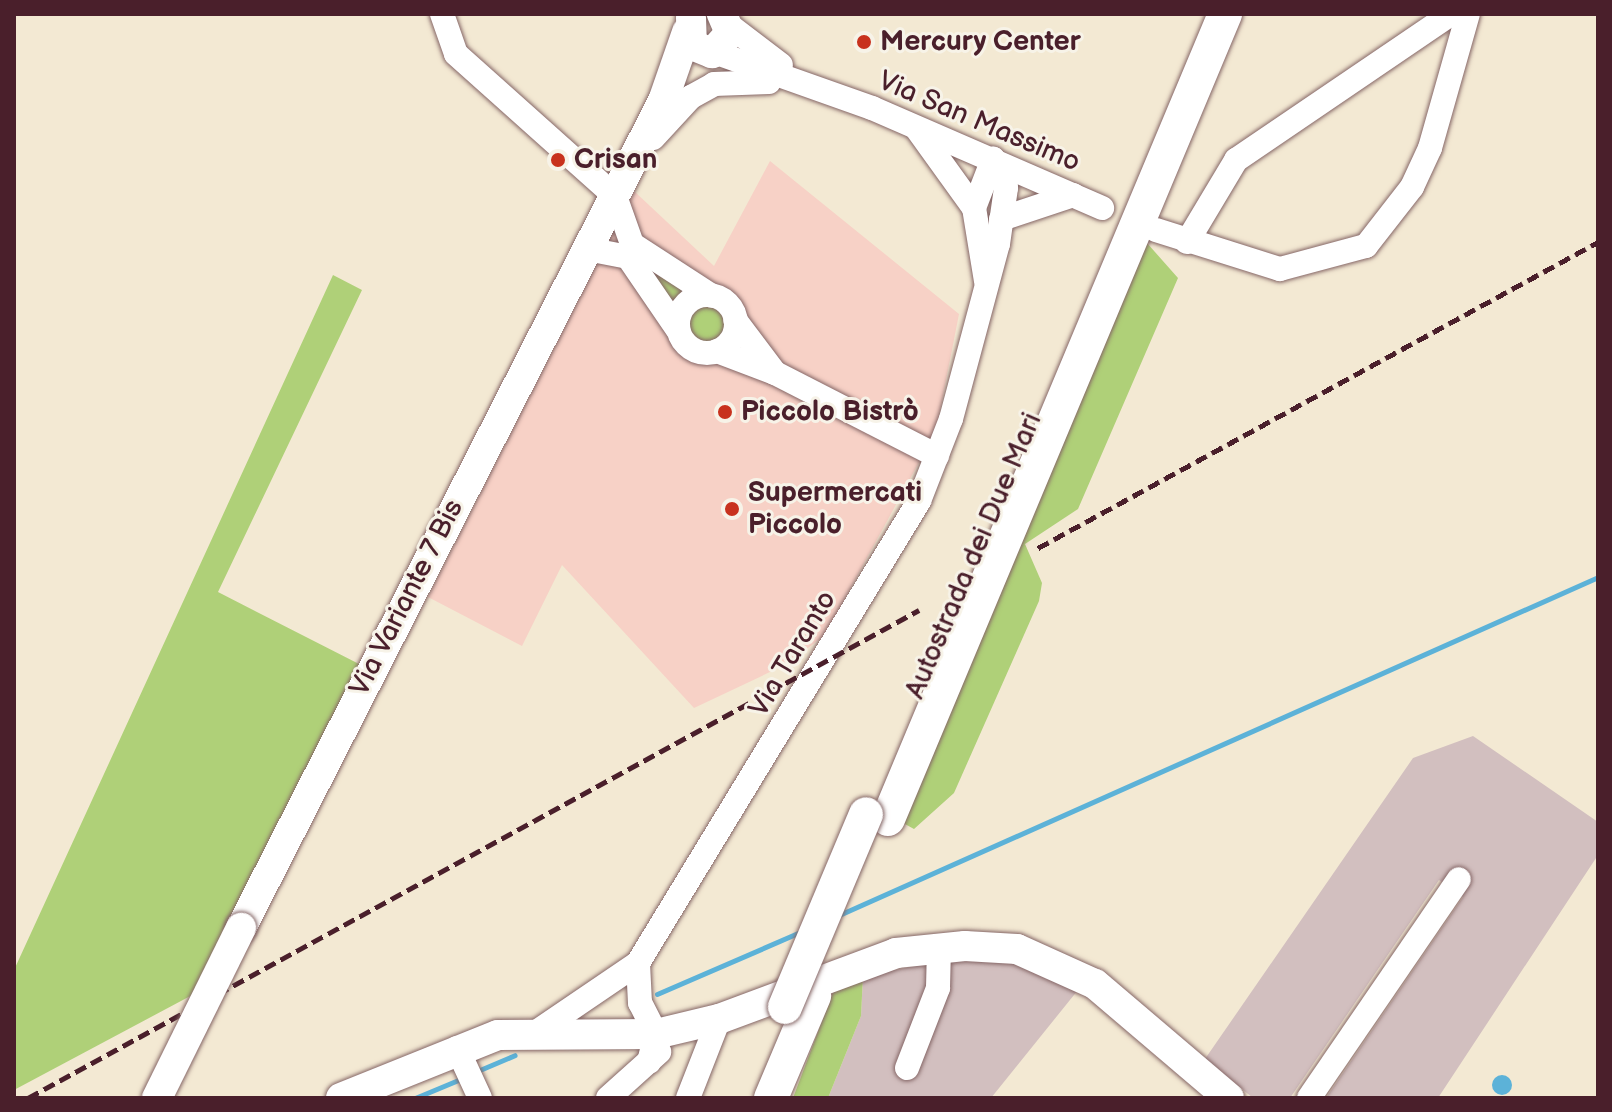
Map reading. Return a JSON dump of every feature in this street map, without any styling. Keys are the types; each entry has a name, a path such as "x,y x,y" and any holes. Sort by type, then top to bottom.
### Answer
{"highway":[{"name":"Autostrada dei Due Mari","path":"771,1098 800,1002 1201,14"},
{"name":"Autostrada dei Due Mari","path":"877,816 1225,14"},
{"name":"Autostrada dei Due Mari","path":"747,1098 800,1002"},
{"path":"780,1098 800,1002"}],"main road":[{"name":"Via Variante 7 Bis","path":"663,101 713,52 725,45 727,19"},
{"name":"Via Variante 7 Bis","path":"157,1098 663,101 691,23"},
{"path":"691,23 692,45 713,52"},
{"path":"341,1098 469,1074 538,1031 653,1048 862,964 939,947 1017,949 1057,964 1095,984 1229,1098"}],"street":[{"path":"442,14 456,54 615,196 632,244 712,296 735,320 775,373"},
{"path":"1187,242 1236,160 1451,14"},
{"path":"1156,230 1280,269 1366,246 1412,187 1430,148 1468,14"},
{"name":"Via San Massimo","path":"727,19 832,94"},
{"name":"Via San Massimo","path":"713,52 915,127 1102,208"},
{"name":"Via San Massimo","path":"629,168 678,109 714,84 754,78 832,94"},
{"name":"Via Taranto","path":"915,127 974,208 987,288"},
{"path":"974,208 993,159"},
{"name":"Via Taranto","path":"638,963 919,501 937,456 987,288 1006,188 993,159"},
{"path":"1001,219 1073,195"},
{"path":"587,249 628,257 678,330 697,352 717,351 775,373 937,456"},
{"path":"678,330 687,303 712,296"},
{"path":"717,351 732,338 735,320"},
{"path":"1309,1098 1459,879"},
{"path":"907,1068 938,988 939,947"},
{"path":"538,1031 638,963"},
{"path":"608,1098 653,1048 640,1003 638,963"},
{"path":"688,1098 719,1019"}],"shaded area":[{"path":"770,161 959,314 936,431 825,635 787,664 694,708 562,565 522,646 428,597 634,191 714,266"},
{"path":"1473,736 1598,822 1598,855 1438,1098 1326,1098 1463,897 1439,880 1290,1098 1253,1098 1205,1059 1413,758"},
{"path":"963,957 1013,963 1078,990 991,1098 828,1098 861,1016 863,976"}],"green space":[{"path":"1147,243 1178,278 1078,509 1025,544 1042,583 1039,601 954,793 914,829 903,823"},
{"path":"631,252 689,290 673,305"},
{"path":"333,275 362,290 218,592 361,665 196,993 14,1090 14,970"},
{"path":"706,306 719,312 725,325 719,338 706,344 693,338 687,325 693,312"},
{"path":"863,976 861,1016 828,1098 793,1098 836,984"}],"water":[{"path":"1502,1075 1509,1078 1512,1085 1509,1092 1502,1095 1495,1092 1492,1085 1495,1078"}],"waterway":[{"path":"839,915 1598,577"},
{"path":"657,994 800,932"},
{"path":"475,1072 515,1055"},
{"path":"415,1098 463,1078"}],"railway":[{"path":"1038,548 1598,242"},
{"path":"28,1098 919,610"}],"place":[{"name":"Mercury Center","path":"864,42"},
{"name":"Crisan","path":"558,160"},
{"name":"Piccolo Bistrò","path":"725,412"},
{"name":"Supermercati Piccolo","path":"732,509"}]}
